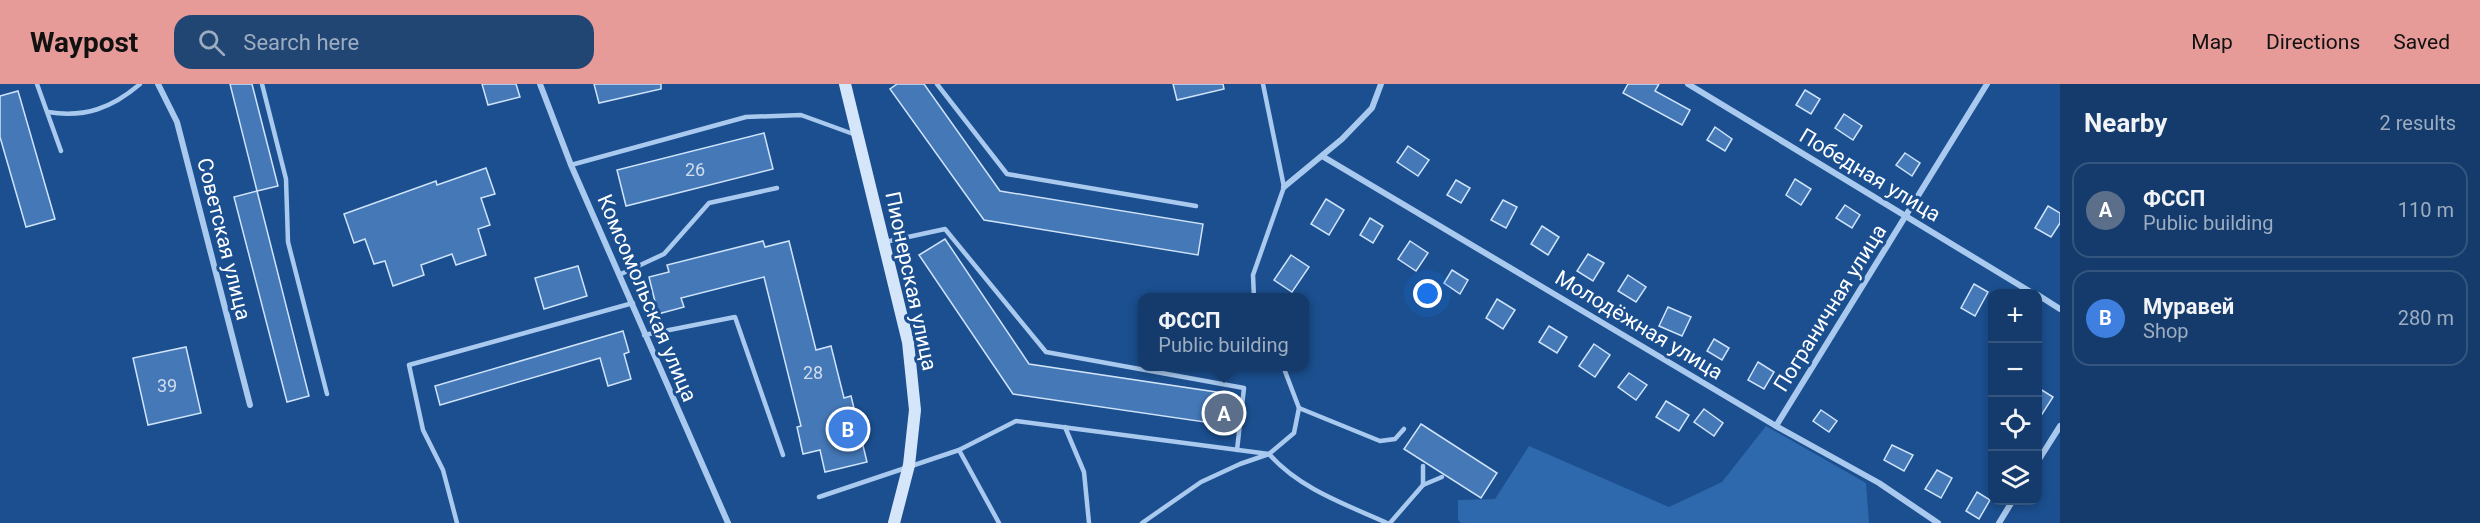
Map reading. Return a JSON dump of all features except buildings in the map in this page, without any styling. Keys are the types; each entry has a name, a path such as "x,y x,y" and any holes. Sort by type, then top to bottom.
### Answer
{"main road":[{"name":"Пионерская улица","path":"845,84 908,342 915,410 909,465 894,523"}],"street":[{"name":"Советская улица","path":"158,84 177,122 250,405"},
{"name":"Комсомольская улица","path":"540,84 571,165 621,274 645,335 728,523"},
{"path":"1284,187 1322,156 1372,108 1381,84"},
{"name":"Победная улица","path":"1688,84 2026,289"},
{"name":"Пограничная улица","path":"1776,426 1987,84"},
{"name":"Молодёжная улица","path":"1322,156 1776,426 1879,483 1938,523"},
{"name":"Победная улица","path":"2042,298 2060,309"},
{"path":"2042,454 2060,426"},
{"path":"1999,523 2010,505"}],"lane":[{"path":"37,84 61,151"},
{"path":"48,112 85,114 103,109 140,84"},
{"path":"262,84 286,179 288,242 327,394"},
{"path":"937,84 1007,174 1196,206"},
{"path":"1254,293 1253,275 1284,187 1263,84"},
{"path":"571,165 746,117 801,115 858,135"},
{"path":"621,274 664,254 709,203 777,188"},
{"path":"885,242 945,229 1046,352 1138,369"},
{"path":"457,523 443,470 423,430 409,365 633,303"},
{"path":"645,335 735,316 783,455"},
{"path":"1150,371 1244,388 1237,450"},
{"path":"1142,523 1201,482 1269,454 1294,433 1299,408 1285,371"},
{"path":"1299,408 1380,441 1395,439 1404,429"},
{"path":"819,497 959,450 1016,421 1269,454 1282,469 1309,487 1388,523 1423,485 1442,477"},
{"path":"1065,427 1084,472 1089,523"},
{"path":"959,450 999,523"},
{"path":"1423,466 1423,485"}],"shaded area":[{"path":"1766,426 1866,483 1869,523 1461,523 1458,520 1458,500 1495,499 1529,446 1669,507 1722,482"}],"place":[{"name":"ФССП","path":"1224,413"},
{"name":"Муравей","path":"848,429"}]}
